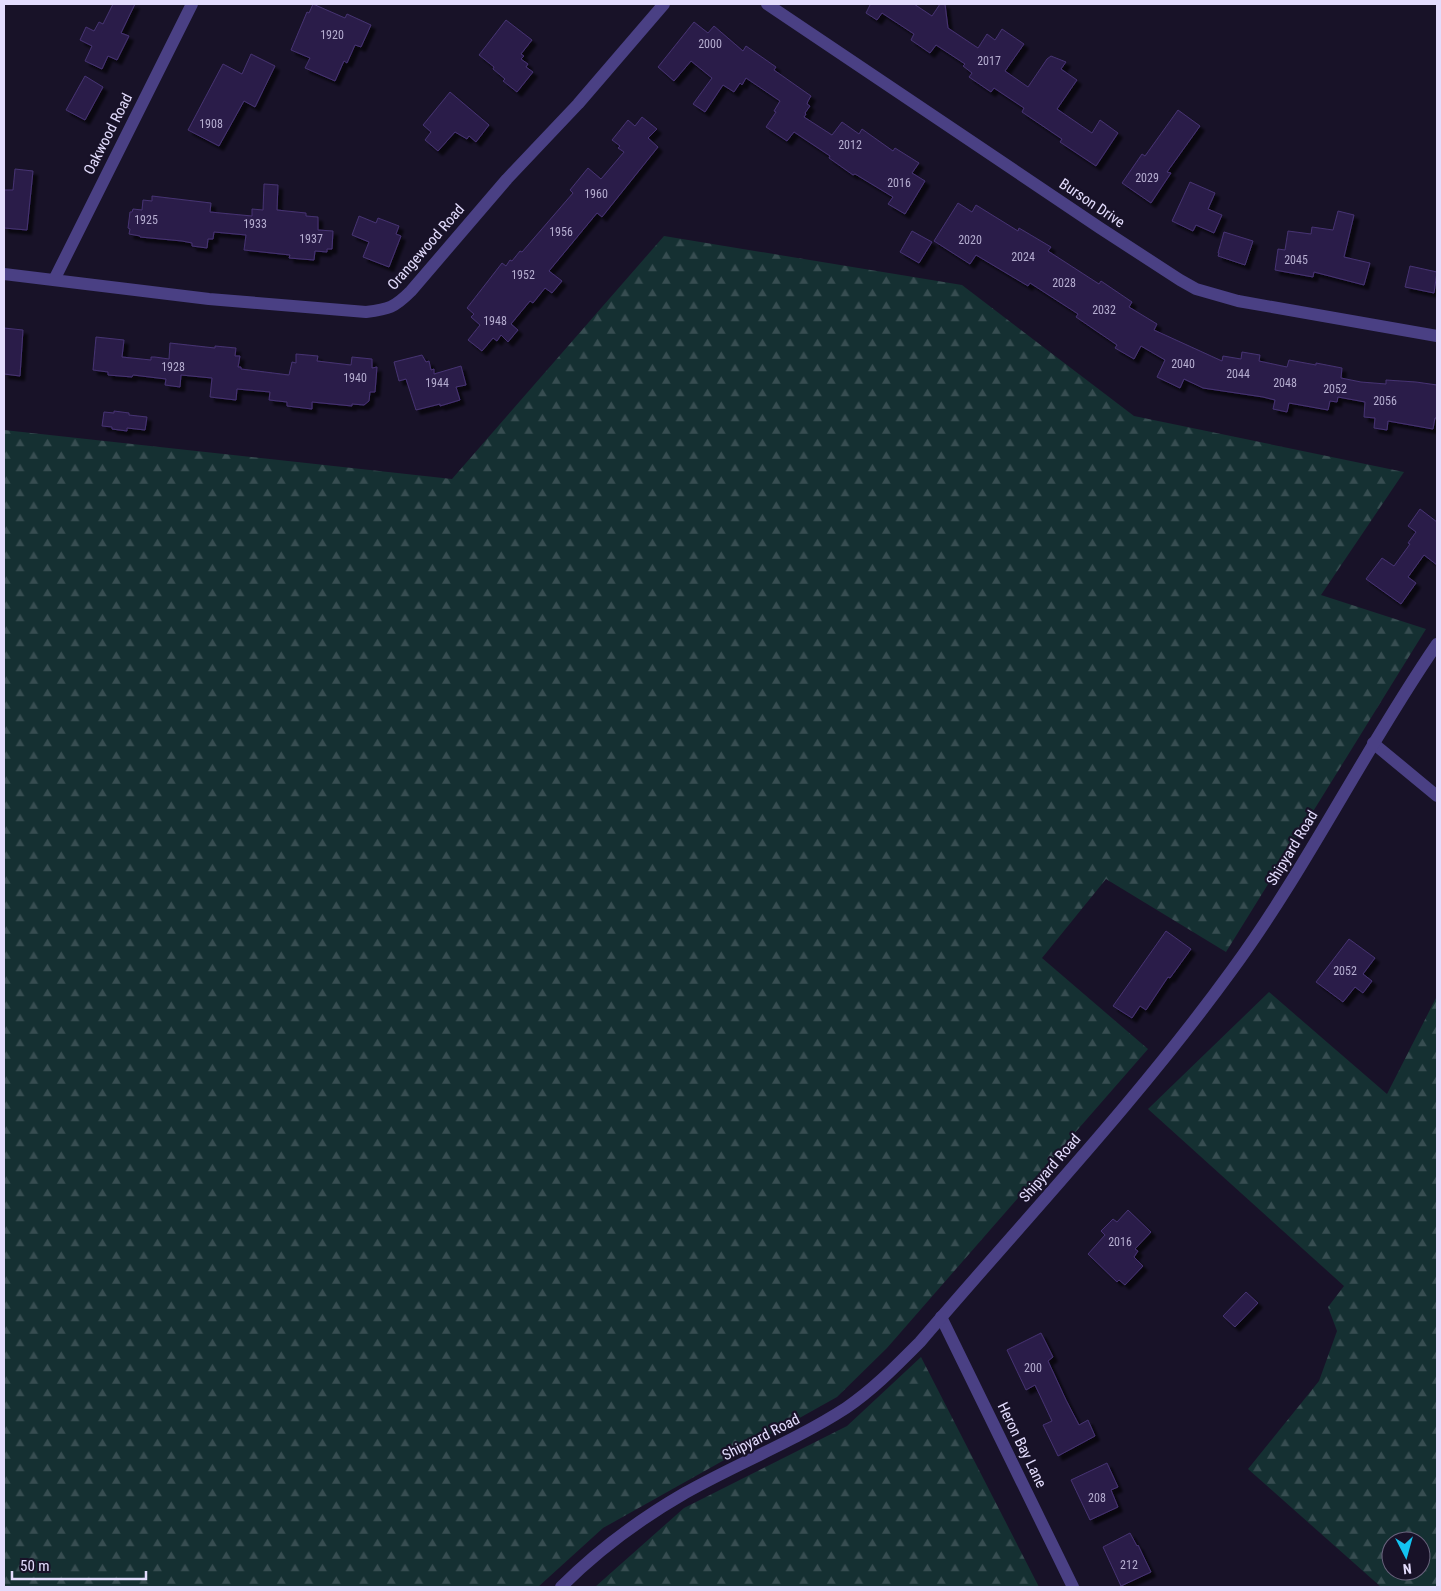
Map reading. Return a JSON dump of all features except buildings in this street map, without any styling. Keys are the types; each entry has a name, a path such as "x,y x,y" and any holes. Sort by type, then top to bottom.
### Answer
{"street":[{"name":"Oakwood Road","path":"54,280 192,4"},
{"name":"Orangewood Road","path":"4,274 209,299 366,312 386,310 397,304 411,291 507,179 578,104 664,4"},
{"name":"Burson Drive","path":"767,4 1100,228 1180,280 1196,288 1238,301 1437,336"},
{"name":"Shipyard Road","path":"561,1587 612,1542 651,1514 685,1493 811,1429 848,1407 882,1380 920,1342 1183,1036 1264,925 1408,686 1437,644"},
{"path":"1373,743 1437,796"},
{"name":"Heron Bay Lane","path":"941,1317 1073,1587"}],"green space":[{"path":"664,236 962,285 1134,416 1404,472 1321,595 1426,629 1226,952 1106,879 1042,958 1148,1049 887,1348 837,1397 603,1528 538,1587 4,1587 4,430 452,479"},
{"path":"1269,992 1387,1094 1437,996 1437,1587 1381,1587 1248,1469 1319,1381 1337,1331 1328,1307 1344,1286 1148,1109"},
{"path":"921,1357 1039,1587 595,1587 684,1508 847,1426"}]}
